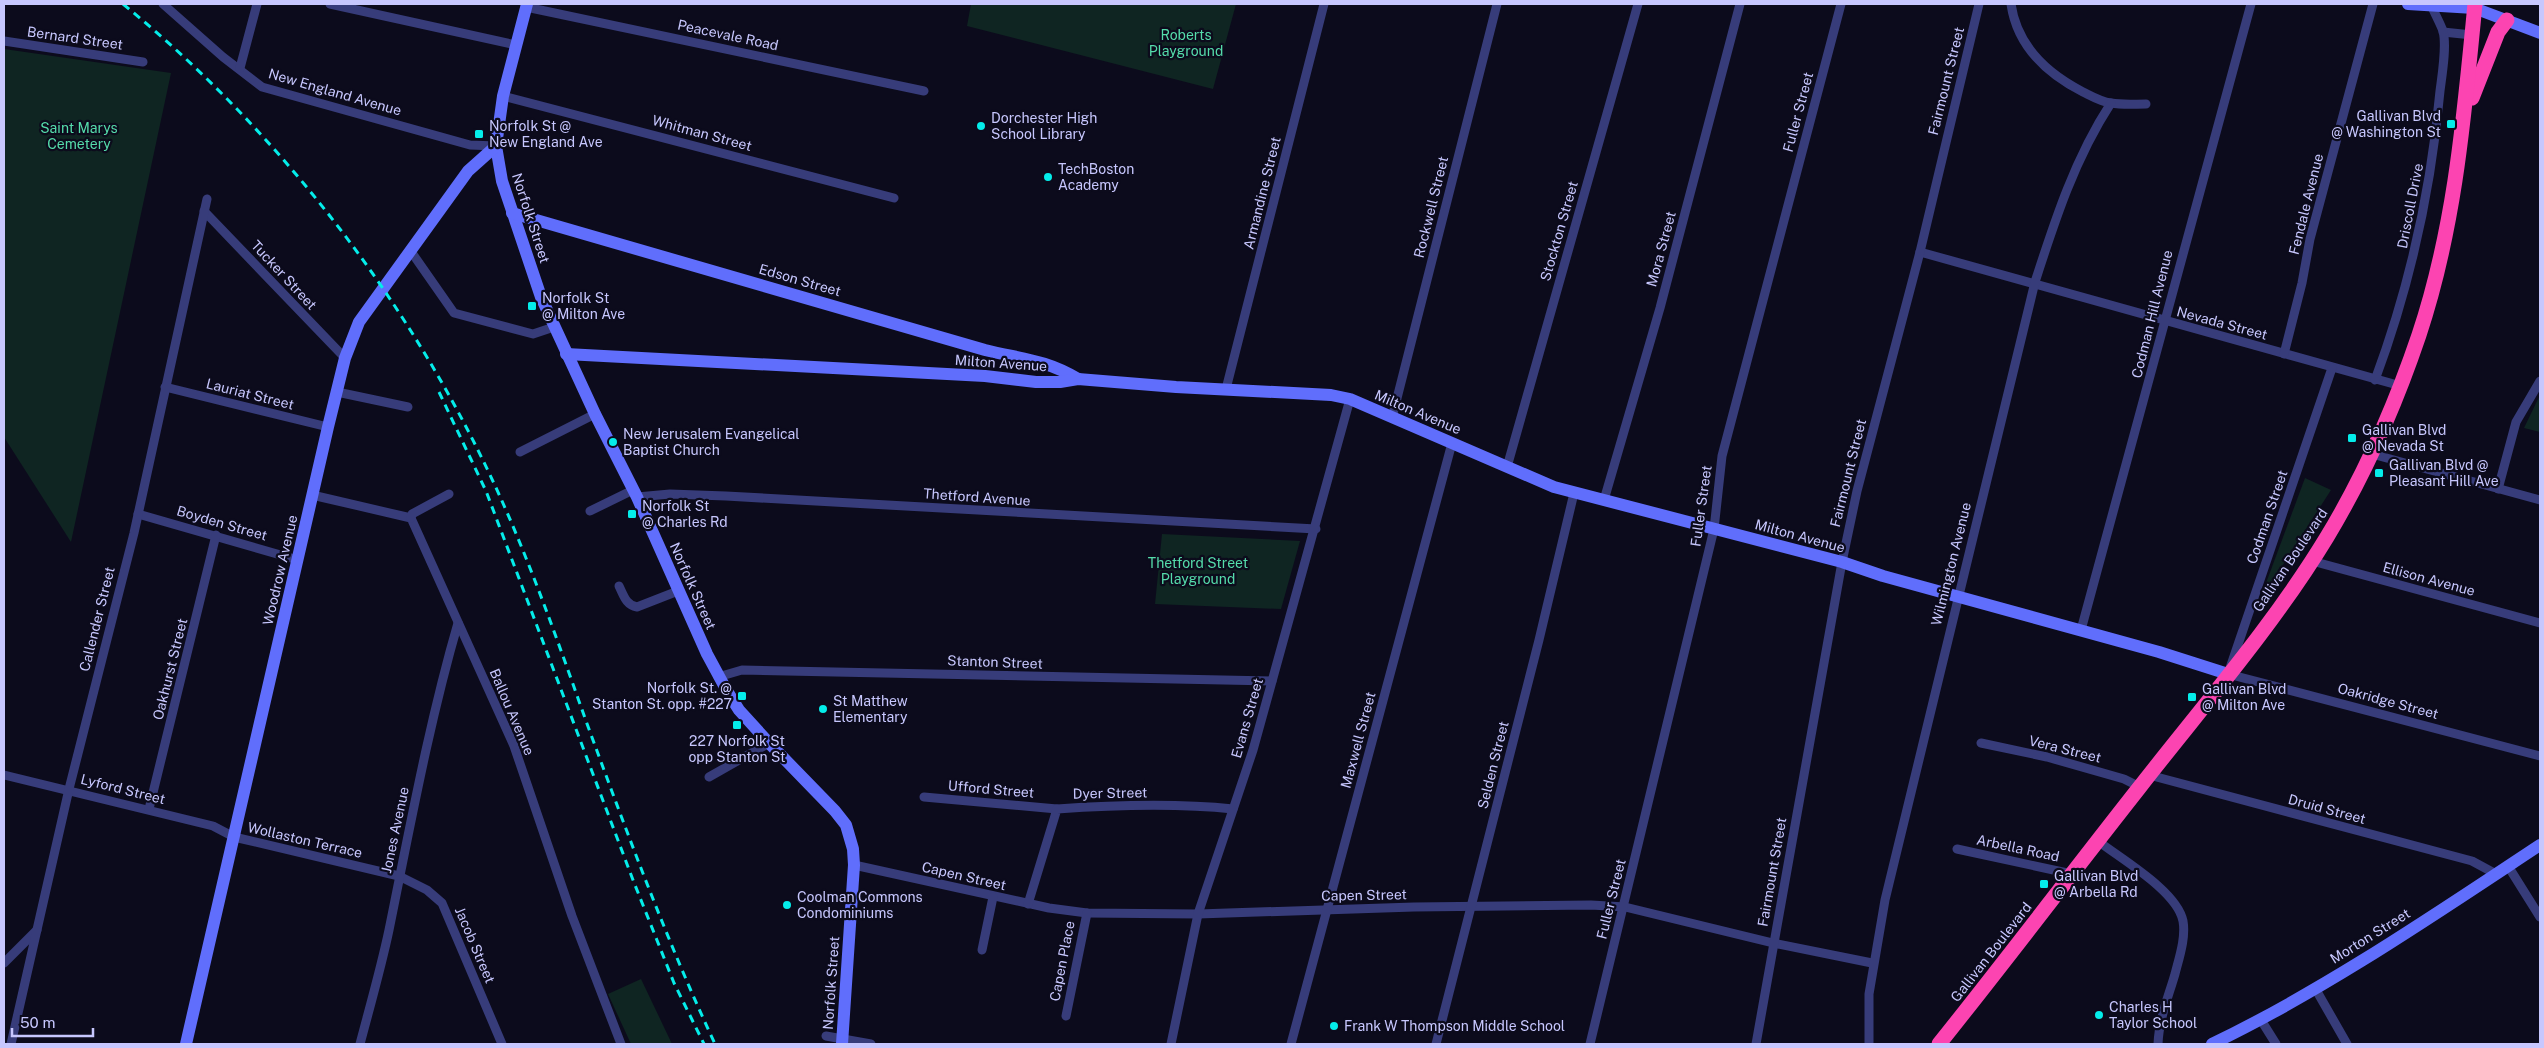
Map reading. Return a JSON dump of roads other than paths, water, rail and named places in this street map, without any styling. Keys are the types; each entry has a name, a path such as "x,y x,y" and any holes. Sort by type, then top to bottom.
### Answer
{"highway":[{"name":"Gallivan Boulevard","path":"1939,1044 2277,611 2312,561 2352,494 2372,454 2401,386 2425,317 2442,255 2454,201 2465,115 2475,6"},
{"path":"2465,115 2498,32 2507,20"}],"street":[{"name":"New England Avenue","path":"163,4 223,57 240,68 262,87 470,145 496,146"},
{"path":"240,68 257,4"},
{"path":"330,4 516,46"},
{"name":"Armandine Street","path":"1226,389 1324,4"},
{"name":"Rockwell Street","path":"1392,418 1497,4"},
{"name":"Stockton Street","path":"1508,467 1638,4"},
{"name":"Mora Street","path":"1604,500 1660,308 1740,4"},
{"name":"Fuller Street","path":"1590,1044 1714,529 1722,456 1841,4"},
{"name":"Fairmount Street","path":"1756,1044 1842,562 1857,491 1920,252 1979,4"},
{"path":"2011,4 2018,30 2032,53 2052,74 2076,89 2111,103 2146,104"},
{"name":"Codman Hill Avenue","path":"2081,630 2251,4"},
{"name":"Fendale Avenue","path":"2284,354 2302,283 2310,239 2373,4"},
{"path":"2408,4 2475,6 2540,33"},
{"name":"Norfolk Street","path":"527,6 503,96 496,146 502,181 554,327 635,494 718,677 739,710 846,825 853,849 854,865 842,1042"},
{"name":"Peacevale Road","path":"527,6 924,91"},
{"name":"Driscoll Drive","path":"2375,380 2408,280 2424,214 2437,133 2443,32 2432,6"},
{"path":"2443,32 2472,35"},
{"name":"Bernard Street","path":"4,41 143,62"},
{"name":"Whitman Street","path":"503,96 894,198"},
{"name":"Wilmington Avenue","path":"1869,1044 1869,994 1872,963 1884,900 2035,282 2061,204 2087,145 2111,103"},
{"name":"Woodrow Avenue","path":"186,1044 345,358 359,322 410,250 468,172 496,146"},
{"name":"Callender Street","path":"11,1044 69,790 138,514 207,200"},
{"name":"Tucker Street","path":"204,212 345,358"},
{"name":"Edson Street","path":"512,213 985,350 1036,360 1060,368 1078,379"},
{"path":"410,250 454,314 533,334 554,327"},
{"name":"Nevada Street","path":"1920,252 2035,282 2164,322 2401,386"},
{"name":"Milton Avenue","path":"566,354 984,376 1036,382 1060,382 1078,379 1130,384 1331,395 1350,399 1508,467 1574,493 1842,562 1883,576 2081,630 2228,674"},
{"path":"1006,380 1000,370 1000,364 1010,354"},
{"path":"1036,360 1043,371 1036,382"},
{"name":"Codman Street","path":"2228,674 2332,368"},
{"path":"2498,490 2516,422 2540,381"},
{"name":"Lauriat Street","path":"165,387 328,427"},
{"path":"337,392 408,407"},
{"name":"Evans Street","path":"1171,1044 1198,914 1253,750 1316,529 1350,399"},
{"path":"520,452 595,414"},
{"name":"Maxwell Street","path":"1291,1044 1452,443"},
{"path":"2372,454 2540,500"},
{"name":"Selden Street","path":"1436,1044 1574,493"},
{"path":"312,495 411,518 412,514 448,494"},
{"path":"590,511 635,494"},
{"name":"Thetford Avenue","path":"635,494 726,496 1316,529"},
{"name":"Boyden Street","path":"138,514 298,560"},
{"name":"Ballou Avenue","path":"411,518 514,746 572,916 621,1044"},
{"name":"Oakhurst Street","path":"149,809 216,535"},
{"name":"Ellison Avenue","path":"2312,561 2540,623"},
{"path":"620,586 627,602 631,606 638,607 678,591"},
{"name":"Jones Avenue","path":"360,1044 388,932 446,667 458,623"},
{"name":"Stanton Street","path":"718,677 742,670 1272,681"},
{"name":"Oakridge Street","path":"2228,674 2540,756"},
{"path":"709,777 769,743"},
{"name":"Vera Street","path":"1981,743 2047,757 2124,778 2144,781"},
{"name":"Lyford Street","path":"4,775 213,826 234,837"},
{"name":"Druid Street","path":"2144,781 2472,861 2496,874"},
{"name":"Ufford Street","path":"924,797 1056,808"},
{"name":"Dyer Street","path":"1028,904 1056,808 1204,806 1233,809"},
{"name":"Wollaston Terrace","path":"234,837 399,876"},
{"path":"2098,841 2160,889 2175,905 2182,920 2183,938 2159,1025 2158,1044"},
{"name":"Morton Street","path":"2212,1044 2261,1020 2315,988 2540,845"},
{"name":"Arbella Road","path":"1958,849 2072,874"},
{"name":"Capen Street","path":"854,865 1028,904 1086,912 1198,914 1592,905 1624,907 1773,943 1872,963"},
{"path":"2508,866 2540,917"},
{"name":"Jacob Street","path":"399,876 427,890 442,903 502,1044"},
{"path":"982,950 993,896"},
{"name":"Capen Place","path":"1066,1016 1086,912"},
{"path":"4,963 38,930"},
{"path":"2315,988 2347,1044"},
{"path":"2261,1020 2276,1044"},
{"path":"826,1036 842,1042 871,1044"}],"railway":[{"path":"123,4 183,56 240,112 294,172 344,235 391,300 433,368 472,438 517,536 647,884 715,1044"},
{"path":"439,392 486,491 633,880 674,983 704,1044"}],"place":[{"name":"Gallivan Blvd @ Washington St","path":"2451,124"},
{"name":"Dorchester High School Library","path":"981,126"},
{"name":"Norfolk St @ New England Ave","path":"479,134"},
{"name":"TechBoston Academy","path":"1048,177"},
{"name":"Norfolk St @ Milton Ave","path":"532,306"},
{"name":"Gallivan Blvd @ Nevada St","path":"2352,438"},
{"name":"New Jerusalem Evangelical Baptist Church","path":"613,442"},
{"name":"Gallivan Blvd @ Pleasant Hill Ave","path":"2379,473"},
{"name":"Norfolk St @ Charles Rd","path":"632,514"},
{"name":"Norfolk St. @ Stanton St. opp. #227","path":"742,696"},
{"name":"Gallivan Blvd @ Milton Ave","path":"2192,697"},
{"name":"St Matthew Elementary","path":"823,709"},
{"name":"227 Norfolk St opp Stanton St","path":"737,725"},
{"name":"Gallivan Blvd @ Arbella Rd","path":"2044,884"},
{"name":"Coolman Commons Condominiums","path":"787,905"},
{"name":"Charles H Taylor School","path":"2099,1015"},
{"name":"Frank W Thompson Middle School","path":"1334,1026"}],"park label":[{"name":"Roberts Playground","path":"1186,43"},
{"name":"Saint Marys Cemetery","path":"79,136"},
{"name":"Thetford Street Playground","path":"1198,572"}]}
